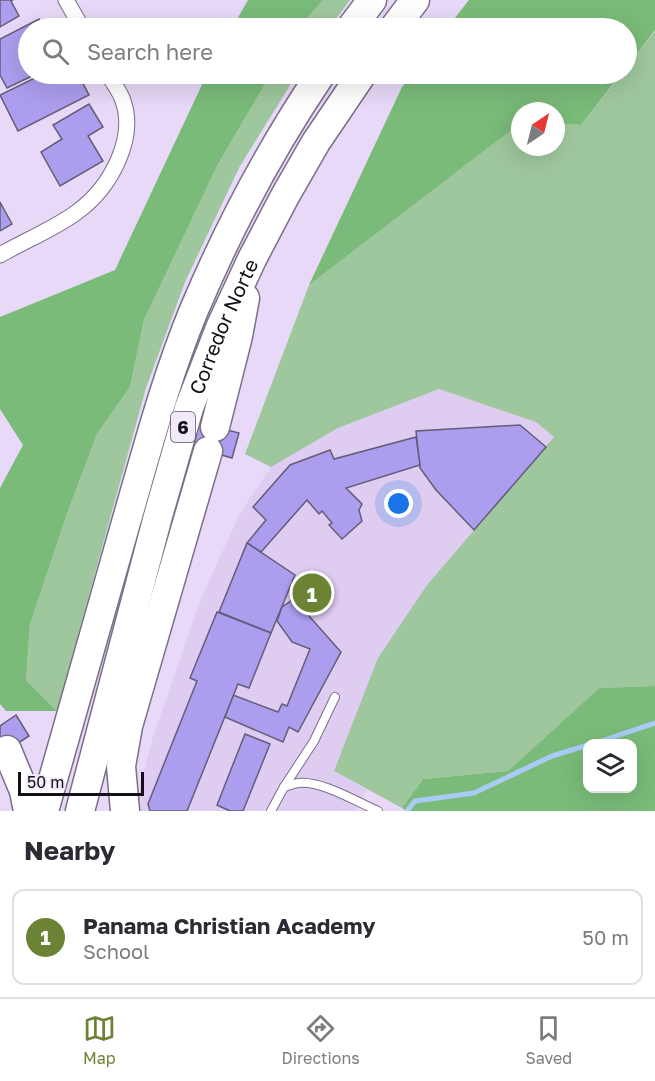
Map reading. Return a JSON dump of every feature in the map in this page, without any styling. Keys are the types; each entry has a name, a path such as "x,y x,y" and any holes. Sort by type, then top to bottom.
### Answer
{"highway":[{"path":"358,18 372,0"},
{"path":"402,18 415,0"},
{"name":"Corredor Norte","path":"44,811 150,438 172,370 194,311 238,213 291,118 314,84"},
{"name":"Corredor Norte","path":"80,811 189,408 220,328 252,259 316,142 355,84"},
{"path":"125,811 121,766 128,726 212,439 238,336 252,259"},
{"path":"7,750 24,791 28,811"}],"street":[{"path":"66,0 76,18"},
{"path":"0,255 78,212 99,192 117,165 127,127 122,99 114,84"}],"lane":[{"path":"271,811 315,741 335,697"},
{"path":"284,787 297,783 310,783 378,811"}],"shaded area":[{"path":"439,389 536,422 554,437 427,585 334,771 366,790 356,811 137,811 135,806 153,737 200,601 240,513 271,467 338,428"}],"green space":[{"path":"248,0 323,0 307,18 238,18"},
{"path":"323,0 350,0 336,18 307,18"},
{"path":"469,0 655,0 655,30 637,54 637,18 455,18"},
{"path":"655,31 655,686 599,688 508,771 423,779 402,808 334,771 378,658 427,585 554,437 536,422 439,389 338,428 271,467 245,454 309,285 511,128 511,156 565,156 565,124 581,125 614,84 637,84 637,54"},
{"path":"202,84 265,84 218,164 144,320 130,387 97,434 30,624 26,680 57,711 6,711 0,704 0,488 23,445 0,409 0,317 115,270"},
{"path":"265,84 291,84 240,166 185,282 146,388 57,711 26,680 30,624 97,434 130,387 144,320 218,164"},
{"path":"405,84 613,84 581,125 565,124 565,102 511,102 511,130 309,285"},
{"path":"655,686 655,811 407,811 402,808 423,779 508,771 599,688"}],"building":[{"path":"0,0 13,0 11,1 19,16 0,27"},
{"path":"18,30 18,83 7,88 0,75 0,39"},
{"path":"23,84 83,84 89,95 18,131 0,95"},
{"path":"89,104 103,127 88,136 103,161 60,186 41,152 62,139 53,125"},
{"path":"0,202 12,224 0,231"},
{"path":"197,422 239,433 232,458 190,446"},
{"path":"520,425 546,447 474,530 436,490 420,468 416,431"},
{"path":"416,437 420,465 346,488 362,504 359,510 362,521 342,539 329,525 332,523 322,511 319,514 307,500 261,552 247,543 266,520 253,507 290,465 330,450 334,459"},
{"path":"247,543 295,575 271,633 219,612"},
{"path":"294,599 341,652 298,732 289,727 283,742 225,717 233,695 278,712 282,704 287,706 310,649 292,642 277,621 282,607"},
{"path":"217,612 271,633 249,688 238,684 187,811 150,811 148,804 197,681 190,678"},
{"path":"16,715 29,736 0,755 0,726"},
{"path":"245,734 270,744 243,811 230,811 217,805"}],"waterway":[{"path":"607,739 655,723"},
{"path":"407,811 415,801 474,793 552,756 583,747"}],"place":[{"name":"Panama Christian Academy","path":"312,593"}]}
